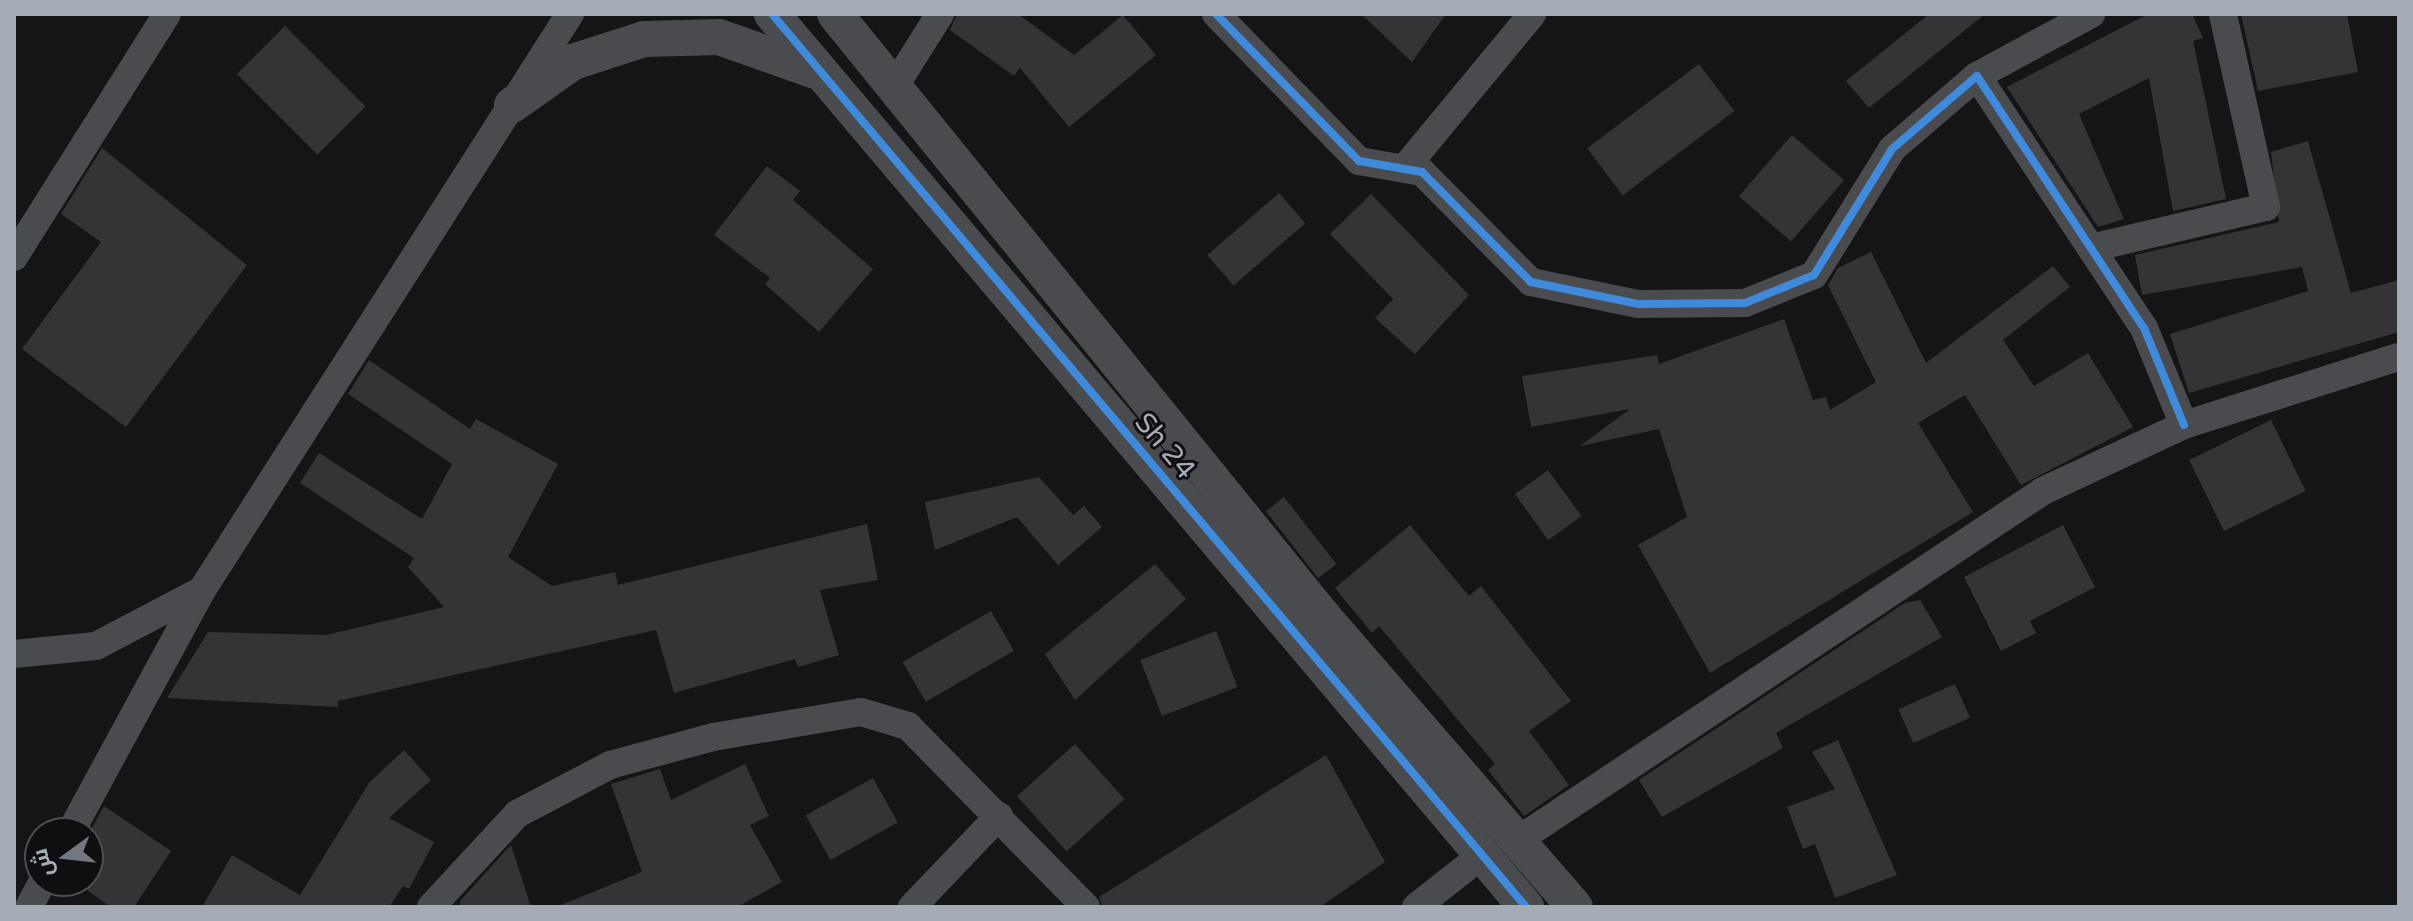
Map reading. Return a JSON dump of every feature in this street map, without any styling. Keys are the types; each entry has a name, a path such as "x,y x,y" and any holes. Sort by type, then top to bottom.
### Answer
{"street":[{"path":"14,257 167,14"},
{"path":"79,817 202,590 570,14"},
{"name":"Sh 24","path":"772,14 1526,907"},
{"name":"Sh 24","path":"835,14 896,84 1322,615 1575,907"},
{"path":"896,84 940,14"},
{"path":"1404,169 1532,14"},
{"path":"1223,16 1359,161 1422,172 1531,282 1638,304 1745,303 1814,275 1892,149 1977,76 2091,14"},
{"path":"2091,248 2266,207 2223,14"},
{"path":"512,105 573,62 644,39 719,37 823,75"},
{"path":"1977,76 2144,328 2184,425"},
{"path":"1518,840 2043,491 2184,425 2399,357"},
{"path":"14,654 96,646 202,590"},
{"path":"431,907 517,814 610,765 713,737 861,712 908,726 1086,907"},
{"path":"912,907 999,816"},
{"path":"1416,907 1482,855"}],"building":[{"path":"957,14 1018,14 1074,55 1123,15 1156,55 1069,127 1020,68 1014,76 950,30"},
{"path":"1361,14 1446,14 1412,62"},
{"path":"1929,14 1985,14 1869,108 1846,81"},
{"path":"2148,14 2192,14 2203,38 2193,41 2226,199 2173,211 2149,78 2079,114 2124,219 2098,227 2007,87"},
{"path":"2241,14 2347,14 2358,72 2258,91"},
{"path":"285,26 366,107 318,155 237,74"},
{"path":"1699,64 1735,111 1623,195 1587,148"},
{"path":"1792,135 1844,180 1791,241 1739,196"},
{"path":"2308,141 2351,293 2399,280 2399,332 2189,393 2170,334 2308,291 2302,267 2142,295 2135,255 2279,222 2271,152"},
{"path":"102,148 247,265 126,427 22,349 101,242 61,214"},
{"path":"767,166 800,191 793,200 873,269 819,332 765,284 770,278 714,235"},
{"path":"1279,193 1305,223 1234,286 1207,255"},
{"path":"1371,194 1469,295 1415,354 1375,318 1393,299 1330,234"},
{"path":"1871,252 1926,363 2053,266 2070,287 2003,340 2034,386 2088,353 2133,427 2021,485 1965,395 1918,423 1973,512 1710,673 1638,545 1687,517 1659,429 1580,446 1630,409 1531,427 1522,376 1657,355 1659,364 1784,319 1813,400 1826,397 1830,410 1876,382 1828,285 1838,268"},
{"path":"369,360 470,429 476,419 558,464 508,557 552,586 615,572 618,585 867,524 878,580 820,590 839,655 798,667 795,659 674,693 656,630 338,701 338,707 167,698 208,632 326,635 444,607 408,567 414,558 300,483 319,453 422,519 452,464 348,394"},
{"path":"2271,420 2306,491 2224,531 2189,460"},
{"path":"1548,470 1582,516 1548,540 1515,494"},
{"path":"1039,477 1073,515 1084,506 1102,527 1058,565 1017,517 935,550 925,502"},
{"path":"1284,497 1336,564 1318,578 1266,511"},
{"path":"1410,525 1469,596 1481,586 1571,701 1529,731 1569,785 1524,816 1488,770 1495,764 1379,626 1372,633 1335,588"},
{"path":"2063,525 2095,587 2030,621 2036,633 2001,651 1964,577"},
{"path":"1155,564 1186,599 1075,700 1045,654"},
{"path":"1920,600 1942,637 1776,733 1783,748 1662,817 1639,780 1905,603"},
{"path":"991,611 1014,651 926,702 903,662"},
{"path":"1216,631 1238,687 1162,716 1140,660"},
{"path":"1955,684 1970,718 1913,743 1898,709"},
{"path":"1838,740 1897,875 1835,898 1815,844 1803,849 1787,807 1835,789 1812,752"},
{"path":"1075,744 1125,799 1067,851 1017,796"},
{"path":"404,750 431,780 389,818 434,842 409,889 403,886 389,907 202,907 232,855 300,895 369,783"},
{"path":"1326,755 1385,862 1320,907 1103,907 1099,897"},
{"path":"745,764 769,816 750,825 782,882 737,907 556,907 642,872 611,784 660,769 671,800"},
{"path":"873,778 898,823 830,860 806,815"},
{"path":"104,806 171,851 134,907 111,907 97,897 104,897 104,817 98,817"},
{"path":"511,845 531,907 460,907 460,901"}],"cycle path":[{"path":"772,14 1526,907"},
{"path":"1216,14 1359,161 1422,172 1531,282 1638,304 1745,303 1814,275 1892,149 1977,76 2144,328 2184,425"}]}
